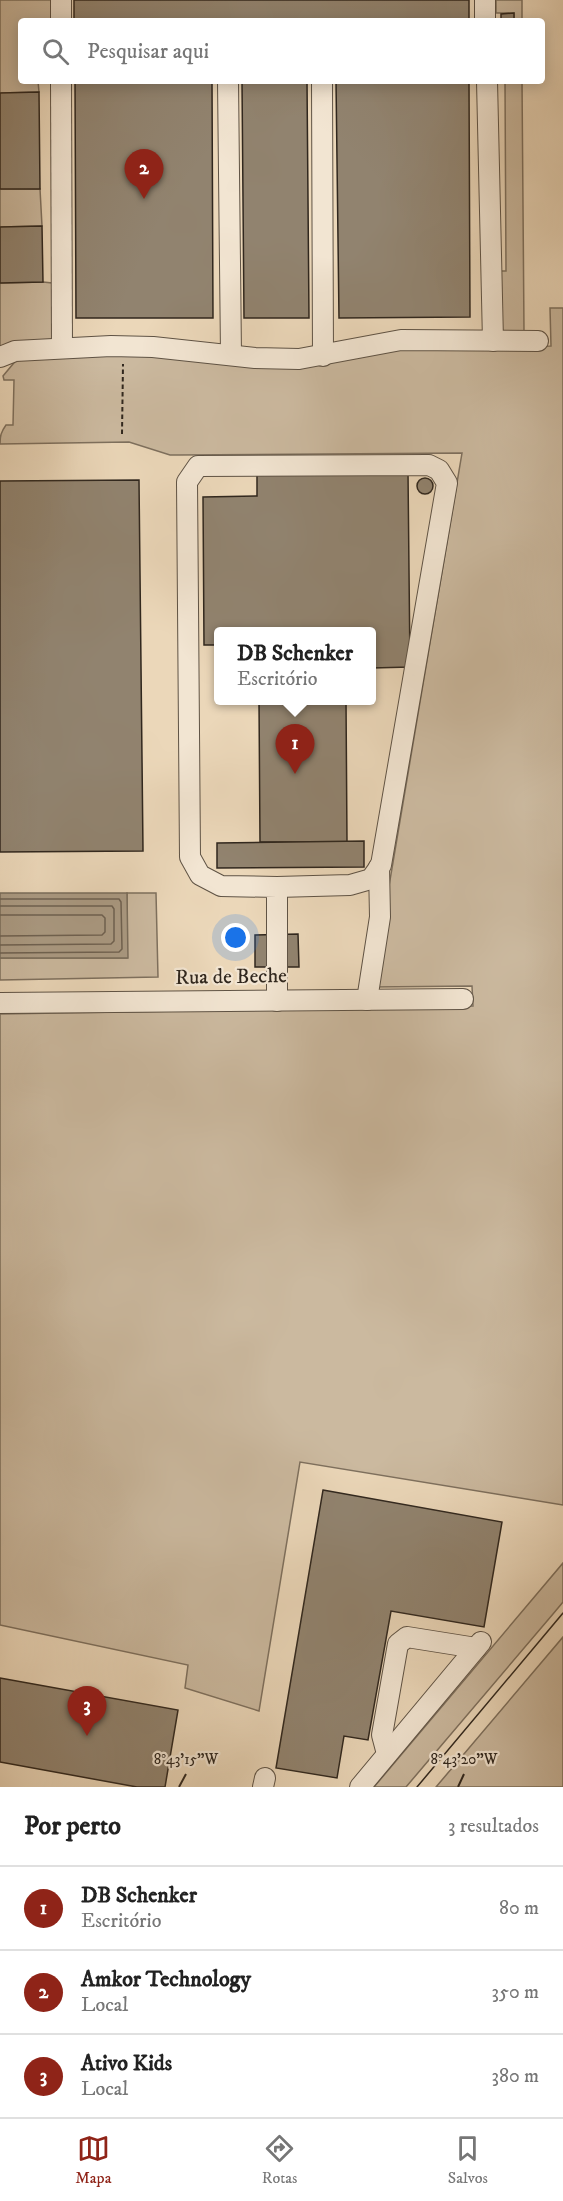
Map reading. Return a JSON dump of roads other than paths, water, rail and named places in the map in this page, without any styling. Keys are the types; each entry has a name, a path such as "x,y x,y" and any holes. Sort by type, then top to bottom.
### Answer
{"street":[{"path":"61,0 61,18"},
{"path":"485,0 485,18"},
{"path":"61,84 62,348"},
{"path":"228,84 231,355"},
{"path":"322,84 323,356"},
{"path":"487,84 493,341"},
{"path":"0,357 15,351 123,346 163,347 275,359 299,359 401,340 538,341"},
{"path":"367,1000 380,917 379,867 447,483 439,470 429,465 198,466 187,483 190,857 200,875 221,886 350,885 370,879 379,867"},
{"path":"277,887 277,1001"},
{"name":"Rua de Beche","path":"0,1004 463,999"},
{"path":"360,1787 479,1644 407,1637 398,1644 381,1735 387,1754"}],"water":[{"path":"0,893 127,893 128,958 0,958"}],"tram line":[{"path":"417,1787 563,1613"}],"place":[{"name":"Amkor Technology","path":"144,199"},
{"name":"DB Schenker","path":"295,774"},
{"name":"Ativo Kids","path":"87,1736"}]}
